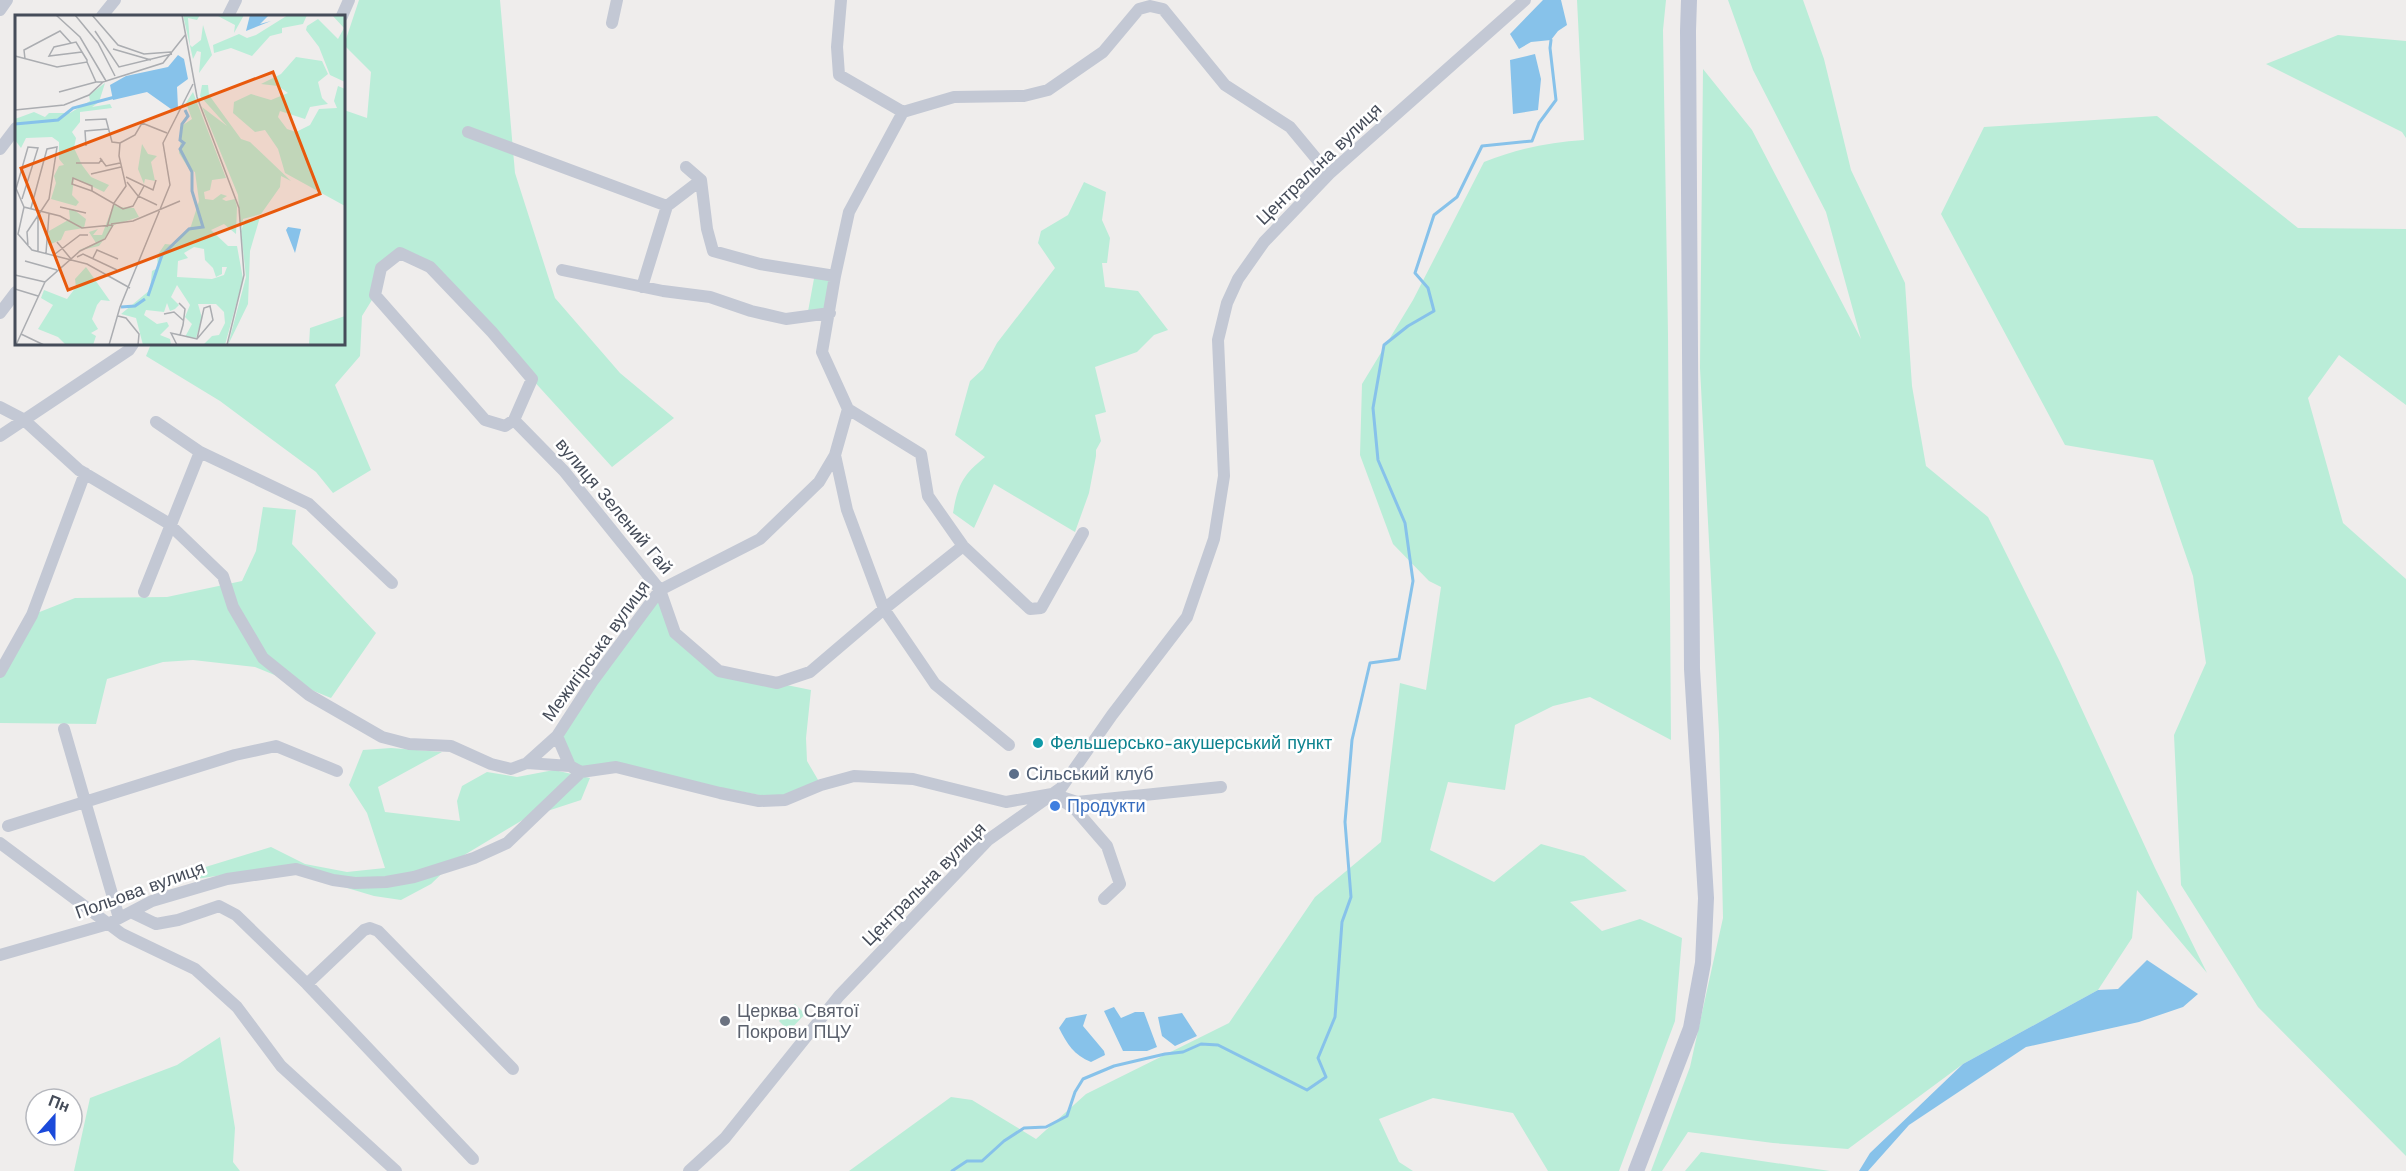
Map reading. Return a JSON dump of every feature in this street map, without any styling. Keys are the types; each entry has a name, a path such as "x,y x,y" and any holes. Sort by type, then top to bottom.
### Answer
{"main road":[{"path":"1636,1171 1691,1028 1703,963 1706,898 1692,669 1689,0"}],"street":[{"path":"0,10 7,0"},
{"path":"103,15 115,0"},
{"path":"228,15 236,0"},
{"path":"342,15 349,0"},
{"path":"612,23 617,0"},
{"path":"842,0 837,47 839,75 903,112"},
{"name":"Центральна вулиця","path":"689,1171 725,1138 839,996 988,840 1060,788 1112,714 1187,617 1214,539 1224,476 1218,340 1227,303 1238,279 1264,242 1329,174 1525,0"},
{"path":"1083,532 1041,608 1030,609 963,546 928,496 921,454 848,409 822,352 849,212 903,112 954,97 1024,96 1048,90 1102,52 1139,9 1150,6 1163,9 1225,85 1290,127 1329,174"},
{"path":"0,149 15,129"},
{"path":"468,132 667,206"},
{"path":"686,167 701,180 707,229 713,250 760,264 835,276"},
{"path":"642,287 667,206 701,180"},
{"path":"400,254 430,267 492,332 532,380 513,420 505,426 485,420 375,296 381,268 400,254"},
{"path":"562,270 642,287 710,297 751,311 786,319 830,313"},
{"path":"0,313 15,293"},
{"path":"0,436 129,350 132,345"},
{"path":"0,407 23,419 85,473 171,527 223,576 232,607 264,658 309,695 382,737 394,741 451,746 491,764 511,769 527,763 576,769 616,767 720,794 759,801 785,800 821,785 854,776 913,779 1006,802 1052,794 1077,802 1221,787"},
{"name":"Межигірська вулиця","path":"527,763 557,736 592,682 660,590 760,539 819,482 835,455 848,409"},
{"name":"вулиця Зелений Гай","path":"513,420 564,471 660,590 675,633 719,670 777,683 810,672 963,546"},
{"path":"156,422 200,452 309,504 392,583"},
{"path":"144,592 200,452"},
{"path":"835,455 847,510 884,609 935,684 1009,745"},
{"path":"0,672 32,615 85,473"},
{"path":"64,729 86,803 114,921 122,934 195,969 237,1007 281,1066 396,1171"},
{"path":"557,736 576,769"},
{"path":"8,826 235,755 276,746 337,771"},
{"name":"Польова вулиця","path":"0,955 114,921 163,898 227,879 296,869 333,880 355,883 387,882 414,877 474,858 507,843 576,769"},
{"path":"1052,794 1075,809 1107,846 1120,884 1104,899"},
{"path":"0,843 114,921"},
{"path":"131,912 156,924 178,920 219,906 236,915 307,984 473,1160"},
{"path":"307,984 364,930 370,928 378,932 415,968 513,1069"}],"green space":[{"path":"359,0 500,0 515,173 555,298 620,373 674,418 612,467 430,267 401,254 381,269 375,295 362,316 360,356 335,385 371,470 333,493 316,472 220,401 146,356 151,345 345,345 345,110 367,118 371,72 345,46"},
{"path":"1577,0 1666,0 1663,30 1671,740 1590,697 1553,706 1515,725 1505,790 1448,782 1430,850 1494,882 1541,844 1584,856 1627,891 1570,902 1602,931 1640,919 1682,938 1675,1021 1619,1171 1548,1171 1513,1113 1433,1098 1379,1119 1399,1162 1413,1171 849,1171 951,1097 972,1100 1036,1139 1086,1094 1229,1023 1315,897 1381,842 1400,683 1426,690 1441,587 1429,581 1393,544 1360,455 1362,384 1413,300 1484,162 1533,147 1584,140"},
{"path":"1728,0 1803,0 1824,59 1851,170 1905,283 1912,386 1926,466 1988,517 2060,662 2155,868 2207,973 2137,890 2132,938 2098,990 1963,1064 1848,1149 1773,1143 1688,1132 1662,1171 1651,1171 1690,1067 1723,918 1719,734 1700,368 1703,69 1752,130 1861,339 1826,212 1753,70"},
{"path":"2338,35 2406,41 2406,138 2402,132 2266,64"},
{"path":"2157,116 2298,228 2406,229 2406,405 2339,355 2308,398 2343,523 2406,579 2406,1156 2258,1007 2181,885 2174,735 2206,663 2193,576 2153,460 2065,445 1941,214 1984,127"},
{"path":"1084,182 1106,192 1102,220 1110,238 1107,263 1102,263 1105,287 1138,291 1168,330 1154,335 1137,352 1095,367 1106,412 1095,415 1101,441 1096,450 1089,493 1075,532 994,484 974,528 953,513 963,481 971,469 985,457 955,435 970,381 983,369 997,343 1055,268 1038,243 1041,231 1068,215"},
{"path":"815,273 835,276 830,313 807,317"},
{"path":"263,507 296,510 292,544 376,633 331,698 255,667 193,660 163,662 107,679 96,724 0,723 0,672 32,615 75,598 167,597 242,581 256,551"},
{"path":"660,590 675,633 719,671 811,690 806,738 807,761 821,785 785,800 616,767 581,772 557,736"},
{"path":"391,748 442,752 378,787 385,812 460,821 457,801 462,786 487,772 517,777 554,770 590,778 581,800 526,818 456,860 431,884 401,900 374,896 277,867 196,879 199,869 271,847 305,864 347,872 385,868 367,813 349,785 363,750"},
{"path":"795,1004 805,1014 789,1031 779,1021"},
{"path":"220,1037 235,1128 233,1162 240,1171 74,1171 79,1147 84,1147 84,1125 90,1098 177,1065"},
{"path":"1701,1152 1830,1171 1685,1171"}],"water":[{"path":"1543,0 1561,0 1567,25 1551,40 1531,42 1519,49 1510,34"},
{"path":"1535,54 1541,79 1538,110 1513,114 1510,60"},
{"path":"2147,960 2198,994 2183,1007 2139,1022 2026,1047 1909,1125 1868,1171 1859,1171 1870,1153 1963,1064 2098,990 2118,989"},
{"path":"1114,1007 1121,1018 1135,1012 1144,1012 1157,1047 1147,1051 1123,1051 1104,1011"},
{"path":"1182,1013 1197,1036 1175,1046 1162,1036 1158,1017"},
{"path":"1087,1014 1083,1026 1105,1055 1091,1062 1072,1048 1059,1028 1066,1018"}],"waterway":[{"path":"952,1171 967,1161 982,1161 1004,1141 1024,1128 1046,1127 1067,1116 1075,1092 1083,1079 1114,1066 1183,1052 1201,1044 1218,1045 1307,1090 1326,1077 1318,1058 1335,1017 1342,922 1351,897 1345,822 1352,740 1370,663 1399,659 1413,581 1405,523 1378,460 1373,408 1384,345 1408,326 1434,311 1428,288 1415,273 1434,215 1457,197 1482,146 1532,141 1539,123 1556,100 1551,40"}],"place":[{"name":"Фельшерсько-акушерський пункт","path":"1038,743"},
{"name":"Сільський клуб","path":"1014,774"},
{"name":"Продукти","path":"1055,806"},
{"name":"Церква Святої Покрови ПЦУ","path":"725,1021"}]}
